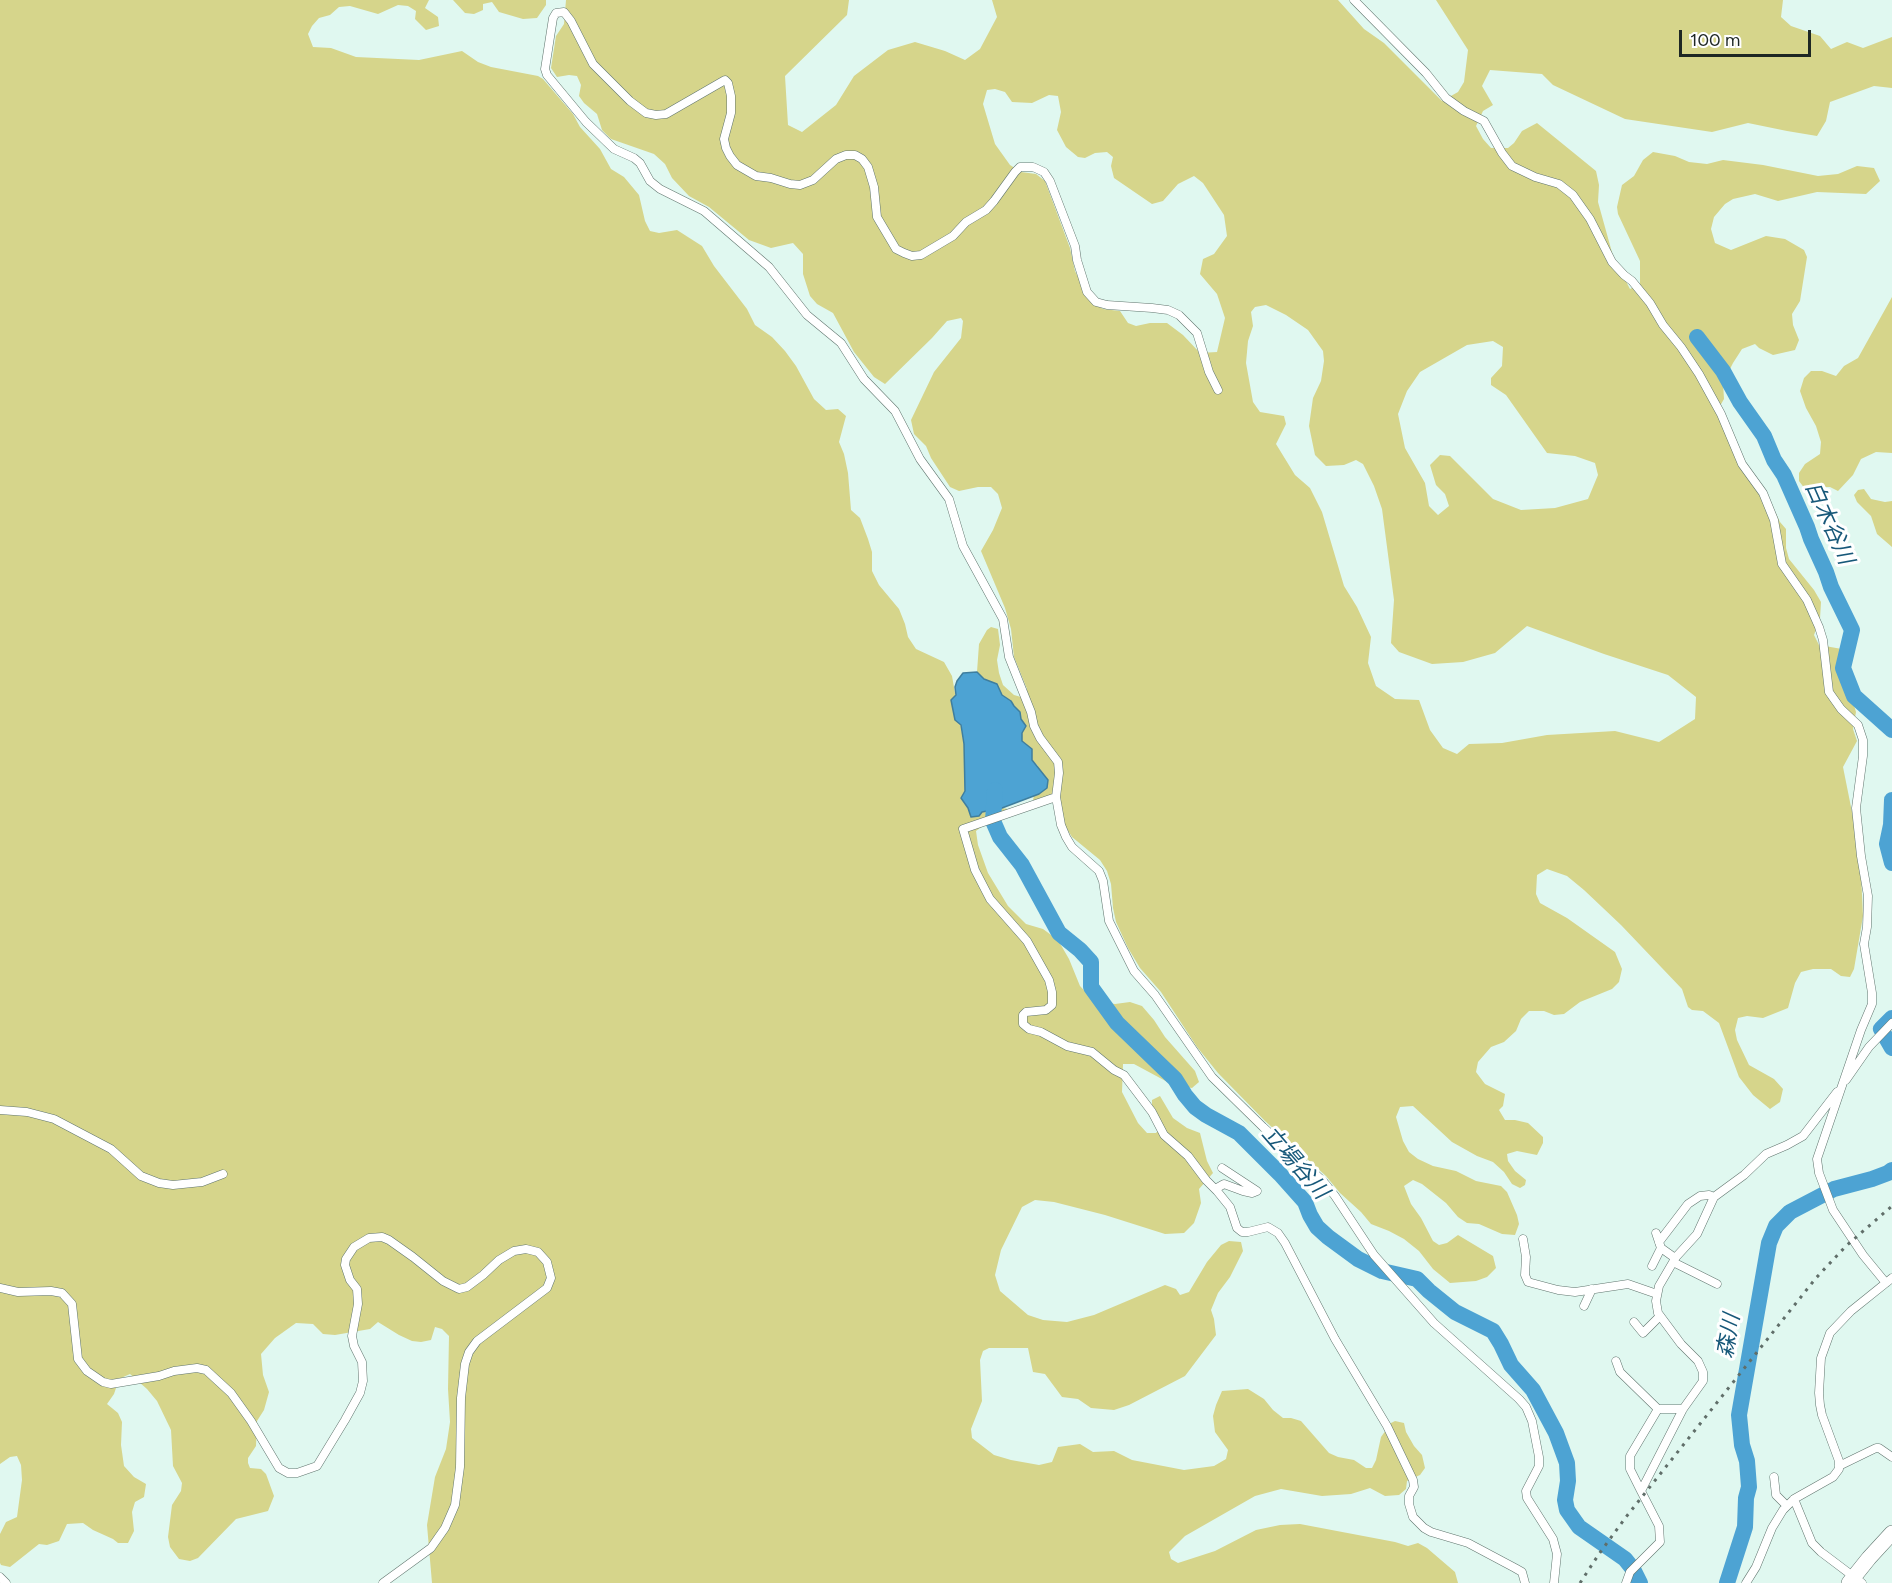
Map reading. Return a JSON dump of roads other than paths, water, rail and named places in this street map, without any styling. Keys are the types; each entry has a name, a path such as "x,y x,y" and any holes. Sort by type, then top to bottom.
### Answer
{"highway":[{"path":"1855,1581 1892,1533"}],"street":[{"path":"1353,0 1420,66 1446,98 1464,111 1484,121 1512,166 1535,177 1558,184 1573,195 1590,219 1612,262 1650,303 1663,325 1682,347 1721,414 1742,464 1763,493 1774,520 1782,564 1807,600 1819,627 1823,640 1829,692 1841,710 1858,725 1863,740 1856,808 1868,896 1864,944 1872,1004 1861,1029 1817,1159 1829,1200 1837,1216 1889,1281 1851,1311 1830,1333 1821,1358 1820,1405 1839,1466"},
{"path":"1218,390 1209,372 1197,333 1179,315 1168,310 1107,306 1096,302 1087,292 1075,246 1050,181 1044,172 1033,167 1020,168 986,210 966,222 953,237 921,255 904,254 896,249 877,217 874,187 868,167 862,159 855,155 846,155 836,159 813,180 800,185 756,176 737,165 726,148 724,139 731,113 731,96 725,80 666,114 646,113 630,101 593,64 572,21 564,12 556,13 553,18 545,69 547,75 586,122 614,149 640,163 650,181 660,189 704,211 769,267 807,315 841,343 864,378 895,411 920,459 949,499 963,546 1003,619 1009,657 1031,712 1034,726 1058,762 1056,797 1061,825 1072,847 1099,871 1103,880 1109,921 1134,971 1155,995 1212,1077 1323,1181 1374,1255 1434,1323 1526,1407 1532,1421 1539,1457 1539,1466 1526,1491 1527,1498 1553,1539 1557,1554 1554,1583"},
{"path":"1056,797 963,829 975,870 990,899 1027,941 1037,957 1052,992 1052,1005 1046,1010 1026,1012 1023,1015 1023,1024 1067,1046 1092,1052 1124,1075 1152,1112 1164,1135 1188,1156 1206,1180 1226,1200 1237,1228 1242,1232 1248,1232 1268,1227 1278,1233 1335,1339 1387,1426 1413,1480 1414,1487 1409,1496 1413,1517 1431,1532 1468,1543 1522,1572 1525,1583"},
{"path":"1641,1491 1683,1409 1703,1381 1703,1372 1698,1361 1680,1344 1656,1309 1659,1286 1674,1260 1697,1234 1714,1197 1744,1175 1766,1154 1803,1136 1841,1088 1869,1047 1892,1023"},
{"path":"0,1110 27,1112 54,1119 111,1149 141,1176 159,1183 173,1185 202,1182 223,1174"},
{"path":"1217,1191 1217,1188 1224,1184 1242,1191 1252,1193 1257,1191 1222,1168"},
{"path":"1652,1266 1660,1245 1688,1204 1700,1196 1714,1197"},
{"path":"1656,1233 1660,1245 1674,1260 1717,1284"},
{"path":"0,1288 18,1292 62,1293 72,1304 78,1359 87,1371 103,1382 111,1384 197,1368 206,1370 237,1401 279,1468 288,1473 297,1473 317,1466 360,1393 363,1381 362,1362 352,1336 358,1304 357,1289 350,1280 345,1265 354,1247 369,1238 382,1237 413,1257 443,1281 459,1289 467,1287 499,1260 514,1251 526,1249 538,1252 547,1262 551,1278 547,1288 477,1341 469,1352 465,1364 461,1398 460,1467 455,1505 445,1528 431,1548 383,1583"},
{"path":"1523,1239 1526,1257 1525,1275 1528,1282 1566,1292 1628,1284 1657,1294"},
{"path":"1584,1306 1592,1289"},
{"path":"1634,1322 1643,1334 1660,1316"},
{"path":"1616,1361 1620,1372 1658,1409 1683,1409"},
{"path":"1626,1583 1630,1572 1660,1542 1659,1526 1629,1463 1630,1456 1658,1409"},
{"path":"1746,1583 1756,1567 1782,1510 1794,1499 1833,1478 1839,1466 1876,1448 1892,1457"},
{"path":"1774,1477 1776,1495 1787,1506"},
{"path":"1794,1499 1812,1543 1855,1581"},
{"path":"0,1577 6,1583"}],"water":[{"path":"977,672 984,679 997,684 1002,695 1011,701 1020,712 1021,719 1026,726 1022,733 1022,741 1032,749 1032,760 1048,780 1047,788 1039,794 971,817 961,798 965,791 964,744 961,725 955,720 951,700 956,695 955,687 963,673"}],"waterway":[{"name":"白木谷川","path":"1697,337 1723,371 1740,402 1764,436 1807,527 1831,587 1852,630 1843,668 1854,696 1892,730"},
{"name":"立場谷川","path":"995,790 993,821 1000,837 1022,865 1059,933 1091,962 1091,987 1117,1023 1175,1079 1195,1107 1239,1133 1280,1174 1305,1202 1317,1227 1328,1237 1358,1259 1382,1271 1417,1279 1455,1312 1493,1331 1511,1365 1533,1390 1556,1433 1567,1463 1568,1481 1565,1500 1567,1510 1579,1527 1625,1559 1640,1583"},
{"name":"白木谷川","path":"1892,800 1891,825 1887,844 1892,863"},
{"name":"白木谷川","path":"1892,1018 1881,1029 1892,1048"},
{"name":"森川","path":"1727,1583 1745,1527 1746,1498 1749,1487 1739,1415 1769,1243 1776,1226 1790,1212 1834,1189 1872,1179 1892,1170"}],"railway":[{"path":"1580,1583 1626,1517 1816,1278 1846,1246 1892,1206"}]}
